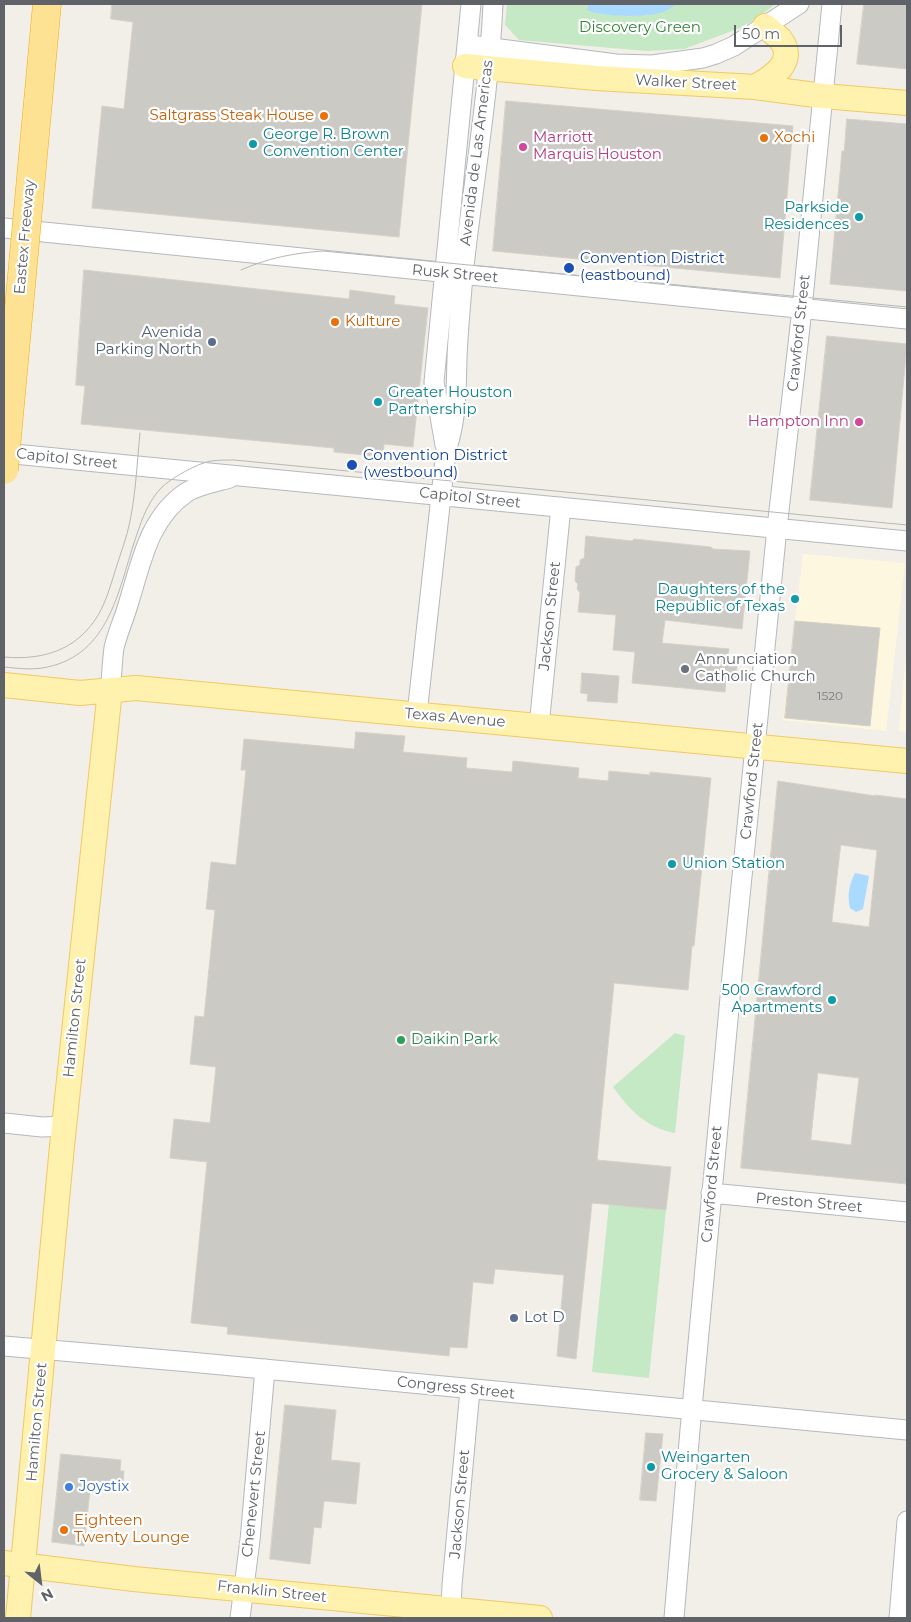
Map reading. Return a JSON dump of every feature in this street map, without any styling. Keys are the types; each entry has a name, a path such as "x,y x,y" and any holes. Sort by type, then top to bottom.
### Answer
{"highway":[{"name":"Eastex Freeway","path":"4,470 47,4"}],"main road":[{"path":"755,87 771,78 779,71 784,62 785,54 780,40 765,26"},
{"name":"Walker Street","path":"477,57 638,73 822,96 907,103"},
{"name":"Texas Avenue","path":"4,685 80,693 136,688 907,761"},
{"name":"Hamilton Street","path":"18,1618 14,1564 43,1350 64,1126 110,690"},
{"name":"Franklin Street","path":"14,1564 451,1614 540,1618"}],"street":[{"name":"Avenida de Las Americas","path":"471,4 477,57"},
{"name":"Avenida de Las Americas","path":"417,714 446,451 453,430 457,392 454,274 477,57 493,4"},
{"path":"638,73 652,65 703,58 734,46 799,4"},
{"name":"Crawford Street","path":"674,1618 711,1194 777,528 802,309 832,4"},
{"name":"Rusk Street","path":"4,228 907,319"},
{"name":"Capitol Street","path":"4,453 907,541"},
{"name":"Hamilton Street","path":"110,690 114,648 149,536 168,508 186,493 239,476"},
{"name":"Jackson Street","path":"539,726 561,507"},
{"path":"4,1123 64,1126"},
{"name":"Preston Street","path":"711,1194 907,1212"},
{"name":"Congress Street","path":"4,1346 907,1430"},
{"name":"Chenevert Street","path":"240,1618 265,1369"},
{"name":"Jackson Street","path":"451,1614 470,1390"},
{"path":"899,1618 907,1521"}],"shaded area":[{"path":"803,554 905,563 886,731 783,720"},
{"path":"907,645 907,732 899,731"}],"green space":[{"name":"Discovery Green","path":"507,4 776,4 745,26 684,49 647,51 519,40 505,25"},
{"path":"675,1033 685,1036 675,1133 655,1127 647,1122 625,1103 613,1087"},
{"path":"609,1204 666,1210 649,1378 592,1372"}],"water":[{"path":"589,4 677,4 658,13 630,16 587,10"},
{"path":"855,873 869,876 863,909 856,912 850,908 849,899 850,886"}],"building":[{"name":"George R. Brown Convention Center","path":"112,4 422,4 399,237 92,208 102,106 124,109 133,22 111,19"},
{"path":"864,4 907,4 907,69 857,64"},
{"path":"506,101 793,126 780,278 493,251"},
{"name":"Parkside Residences","path":"847,119 907,124 907,291 830,284 842,151 844,151"},
{"name":"Avenida Parking North","path":"84,270 349,299 350,290 395,296 394,304 428,308 413,447 384,444 383,457 334,452 334,448 81,424 85,386 76,385"},
{"name":"Hampton Inn","path":"827,336 907,344 892,508 810,500"},
{"path":"586,536 750,551 742,629 665,620 662,643 729,649 727,663 737,664 736,678 726,678 725,692 632,683 635,652 613,650 616,615 578,612 580,593 577,589 578,584 575,581 576,567 580,565 580,560 584,558"},
{"path":"795,621 880,628 870,726 785,718"},
{"path":"582,673 619,676 617,703 587,701 588,694 581,693"},
{"name":"Daikin Park","path":"356,732 405,736 403,752 467,758 466,768 512,772 513,761 579,768 578,778 608,781 609,771 650,775 650,772 711,778 688,990 614,983 597,1160 671,1167 666,1210 592,1203 576,1359 557,1356 564,1275 495,1269 493,1284 473,1282 467,1348 450,1347 449,1356 227,1334 228,1327 191,1323 207,1162 170,1158 174,1119 210,1123 216,1067 190,1064 195,1016 204,1017 215,910 206,909 211,862 236,865 246,770 241,770 244,739 354,749"},
{"name":"500 Crawford Apartments","path":"778,781 907,799 907,1184 741,1168","holes":["841,845 877,850 869,927 832,922","818,1073 859,1078 851,1145 811,1140"]},
{"path":"285,1405 336,1410 331,1460 360,1463 356,1504 324,1501 321,1528 314,1527 310,1564 270,1559"},
{"name":"Weingarten Grocery & Saloon","path":"646,1433 663,1434 656,1501 640,1500"},
{"path":"61,1454 121,1460 120,1471 124,1471 123,1484 91,1481 84,1546 52,1542"}],"tram line":[{"path":"241,270 281,257 323,251 907,307"},
{"path":"4,657 34,657 61,649 73,642 94,622 106,598 129,527 140,433"},
{"path":"4,667 37,669 64,662 81,652 95,638 114,604 141,523 151,501 161,488 171,480 192,468 211,461 234,460 907,525"}],"place":[{"name":"Saltgrass Steak House","path":"324,116"},
{"name":"Xochi","path":"764,138"},
{"name":"George R. Brown Convention Center","path":"253,144"},
{"name":"Marriott Marquis Houston","path":"523,147"},
{"name":"Parkside Residences","path":"859,217"},
{"name":"Convention District (eastbound)","path":"569,268"},
{"name":"Kulture","path":"335,322"},
{"name":"Avenida Parking North","path":"212,342"},
{"name":"Greater Houston Partnership","path":"378,402"},
{"name":"Hampton Inn","path":"859,422"},
{"name":"Convention District (westbound)","path":"352,465"},
{"name":"Daughters of the Republic of Texas","path":"795,599"},
{"name":"Annunciation Catholic Church","path":"685,669"},
{"name":"Union Station","path":"672,864"},
{"name":"500 Crawford Apartments","path":"832,1000"},
{"name":"Daikin Park","path":"401,1040"},
{"name":"Lot D","path":"514,1318"},
{"name":"Weingarten Grocery & Saloon","path":"651,1467"},
{"name":"Joystix","path":"69,1487"},
{"name":"Eighteen Twenty Lounge","path":"64,1530"}]}
